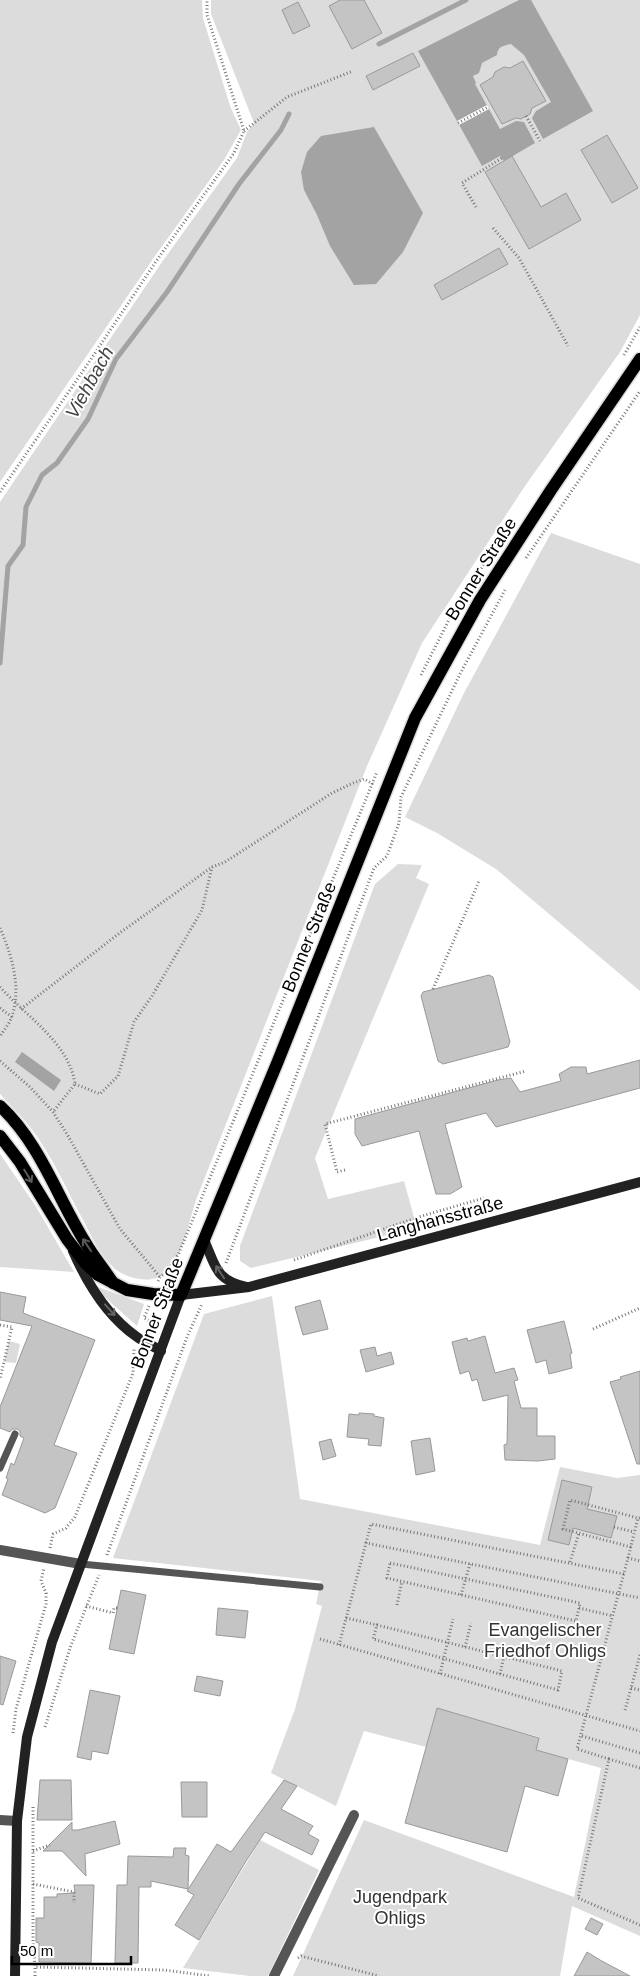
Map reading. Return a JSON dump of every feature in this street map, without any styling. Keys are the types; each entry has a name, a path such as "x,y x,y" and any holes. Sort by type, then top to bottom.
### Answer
{"main road":[{"name":"Bonner Straße","path":"15,1976 17,1821 28,1737 52,1642 181,1295 340,907 415,718 480,600 551,490 640,359"},
{"path":"0,1106 10,1116 36,1152 85,1243 115,1285"},
{"path":"0,1136 20,1162 67,1239 98,1276 115,1285 143,1293 181,1295"},
{"name":"Langhansstraße","path":"181,1295 249,1287 640,1182"},
{"path":"67,1239 81,1272 96,1295 136,1337 160,1351"},
{"path":"204,1240 219,1273 233,1284 249,1287"}],"street":[{"path":"0,1550 81,1564"},
{"path":"274,1976 354,1815"},
{"path":"0,1820 17,1821"}],"lane":[{"path":"0,1468 15,1434"},
{"path":"81,1564 320,1587"}],"path":[{"path":"207,0 207,15 244,131"},
{"path":"0,492 158,257 234,153 244,131 287,97 353,71"},
{"path":"458,123 488,107"},
{"path":"526,116 540,141"},
{"path":"476,208 462,183 502,158"},
{"path":"493,228 519,258 568,346"},
{"path":"525,559 640,392"},
{"path":"225,1266 374,868 387,856 399,823 401,796 460,674 509,583"},
{"path":"21,1009 121,932 212,867 225,862 332,793 364,779"},
{"path":"75,1084 100,1094 118,1076 134,1022 152,996 202,910 212,867"},
{"path":"434,989 479,881"},
{"path":"0,928 12,962 16,992 12,1017 0,1036"},
{"path":"0,987 60,1048 71,1067 75,1084"},
{"path":"0,1008 12,1017"},
{"path":"0,1061 30,1087 54,1112 120,1229 160,1277"},
{"path":"346,1170 336,1172 325,1124 526,1071"},
{"path":"54,1112 75,1084"},
{"path":"289,1262 422,1216 484,1198"},
{"path":"43,1731 70,1648 103,1566 187,1338 208,1293"},
{"path":"593,1329 640,1308"},
{"path":"0,1325 12,1327 0,1379"},
{"path":"53,1534 66,1528 75,1517 133,1373 134,1342 136,1337"},
{"path":"631,1547 563,1528 570,1500 639,1518 588,1715 577,1749 640,1768"},
{"path":"339,1645 371,1524 624,1574"},
{"path":"614,1527 634,1532"},
{"path":"570,1562 579,1533"},
{"path":"366,1543 640,1598"},
{"path":"628,1558 640,1561"},
{"path":"390,1562 580,1603 576,1621 402,1581 387,1578 390,1562"},
{"path":"461,1595 470,1564"},
{"path":"397,1605 402,1581"},
{"path":"86,1606 113,1613 114,1608 117,1608"},
{"path":"579,1608 613,1616"},
{"path":"346,1618 377,1625 447,1642 562,1671 558,1690 374,1639 377,1625"},
{"path":"440,1674 453,1619"},
{"path":"465,1647 471,1623"},
{"path":"320,1639 640,1730"},
{"path":"626,1710 640,1655"},
{"path":"500,1674 504,1656"},
{"path":"631,1688 640,1690"},
{"path":"582,1736 640,1752"},
{"path":"609,1759 578,1898 640,1925"},
{"path":"33,1801 35,1976"},
{"path":"34,1851 50,1845"},
{"path":"33,1884 74,1892 74,1903"},
{"path":"301,1956 379,1976"},
{"path":"35,1967 164,1970 210,1976"}],"green space":[{"path":"0,0 202,0 203,18 230,106 241,130 224,160 155,256 0,482"},
{"path":"211,0 640,0 640,315 620,352 525,486 422,643 367,766 196,1200 178,1256 168,1271 162,1275 156,1278 142,1279 121,1273 100,1252 57,1169 40,1141 0,1094 0,502 162,262 237,158 247,132 254,123 211,14"},
{"path":"551,533 640,564 640,991 496,869 437,833 405,817 464,693"},
{"path":"398,864 422,865 416,878 429,884 315,1158 328,1199 404,1181 417,1228 251,1268 240,1261 240,1246 375,884"},
{"path":"0,1154 35,1205 74,1272 0,1267"},
{"path":"98,1287 144,1304 137,1326 98,1291"},
{"path":"272,1296 300,1499 540,1545 560,1467 617,1478 640,1475 640,1936 572,1906 560,1976 293,1976 364,1820 574,1897 601,1768 536,1750 539,1737 437,1709 426,1747 364,1731 336,1806 271,1773 295,1709 322,1606 316,1604 321,1581 113,1558 204,1314"},
{"path":"9,1341 20,1344 16,1363 4,1362"},
{"path":"260,1840 319,1870 268,1976 250,1976 183,1968"}],"shaded area":[{"path":"519,0 531,0 593,111 543,139 532,118 536,111 551,102 524,55 511,44 501,47 497,55 482,63 479,73 473,76 475,84 500,129 516,121 524,122 535,143 504,161 500,156 482,166 418,51"},
{"path":"374,127 423,213 403,252 376,284 354,285 330,246 304,190 301,172 307,152 321,136"},
{"path":"22,1052 61,1080 54,1091 15,1062"}],"pier":[{"path":"487,105 489,109 459,125 457,121"}],"building":[{"path":"340,0 364,0 382,33 352,49 329,6"},
{"path":"298,2 310,26 293,34 282,10"},
{"path":"413,53 420,66 373,90 366,76"},
{"path":"523,61 546,101 532,108 530,114 521,119 516,118 502,124 480,85 493,77 495,72 504,67 510,68"},
{"path":"607,135 638,188 612,203 581,150"},
{"path":"512,156 541,207 566,193 581,220 529,249 485,172"},
{"path":"499,248 508,264 442,300 434,285"},
{"path":"489,975 493,977 510,1042 508,1047 443,1064 438,1061 421,996 423,992"},
{"path":"640,1060 640,1088 496,1127 486,1113 445,1124 462,1187 450,1194 436,1194 419,1131 362,1146 355,1134 355,1119 498,1080 511,1078 520,1092 561,1081 559,1074 571,1067 586,1067 587,1074"},
{"path":"0,1292 26,1297 23,1313 95,1340 54,1445 77,1453 55,1508 45,1513 2,1495 11,1463 14,1465 24,1438 20,1436 20,1431 17,1429 12,1429 10,1432 0,1428 0,1407 32,1326 0,1320"},
{"path":"320,1300 328,1329 303,1335 295,1307"},
{"path":"564,1321 572,1353 570,1354 572,1368 549,1374 546,1360 536,1363 527,1330"},
{"path":"485,1336 495,1373 514,1368 518,1380 514,1381 521,1408 537,1408 537,1436 555,1436 555,1459 538,1461 505,1460 504,1445 507,1444 508,1395 483,1401 477,1379 472,1381 469,1371 460,1374 452,1342 467,1338 468,1341"},
{"path":"375,1347 377,1356 391,1352 394,1364 366,1372 360,1350"},
{"path":"640,1371 640,1464 637,1464 610,1382"},
{"path":"359,1413 374,1414 374,1416 384,1418 381,1446 368,1445 369,1439 347,1437 349,1414 359,1415"},
{"path":"430,1438 435,1471 416,1475 411,1441"},
{"path":"331,1439 336,1456 323,1460 319,1442"},
{"path":"562,1480 592,1487 587,1509 617,1516 611,1538 573,1528 569,1545 548,1540"},
{"path":"121,1590 146,1595 134,1654 109,1649"},
{"path":"218,1608 248,1611 245,1638 216,1635"},
{"path":"0,1656 16,1661 3,1705 0,1704"},
{"path":"197,1676 223,1681 220,1696 194,1691"},
{"path":"90,1690 120,1696 108,1754 92,1751 91,1760 77,1757"},
{"path":"437,1708 539,1738 536,1750 568,1759 558,1796 525,1786 507,1852 405,1823"},
{"path":"40,1780 71,1780 72,1820 37,1820"},
{"path":"284,1780 297,1786 281,1809 313,1826 308,1834 319,1840 312,1855 265,1832 199,1940 175,1925 194,1895 187,1891 217,1844 231,1852"},
{"path":"181,1782 207,1782 207,1817 182,1817"},
{"path":"115,1821 120,1844 85,1854 86,1876 62,1851 43,1851 72,1822 72,1830 78,1830"},
{"path":"174,1848 186,1848 185,1855 189,1856 188,1889 151,1881 151,1887 139,1887 138,1963 115,1963 117,1885 127,1885 128,1856 173,1857"},
{"path":"74,1885 94,1885 91,1963 39,1962 39,1943 36,1942 36,1918 44,1918 44,1897 57,1897 57,1894 75,1893"},
{"path":"591,1918 603,1924 597,1935 585,1929"},
{"path":"587,1952 600,1960 630,1976 574,1976"}],"waterway":[{"name":"Viehbach","path":"379,44 466,0"},
{"name":"Viehbach","path":"0,663 8,566 23,545 26,507 42,475 57,463 88,419 116,359 167,292 239,184 281,130 289,114"}],"park label":[{"name":"Evangelischer Friedhof Ohligs","path":"545,1640"},
{"name":"Jugendpark Ohligs","path":"400,1907"}]}
